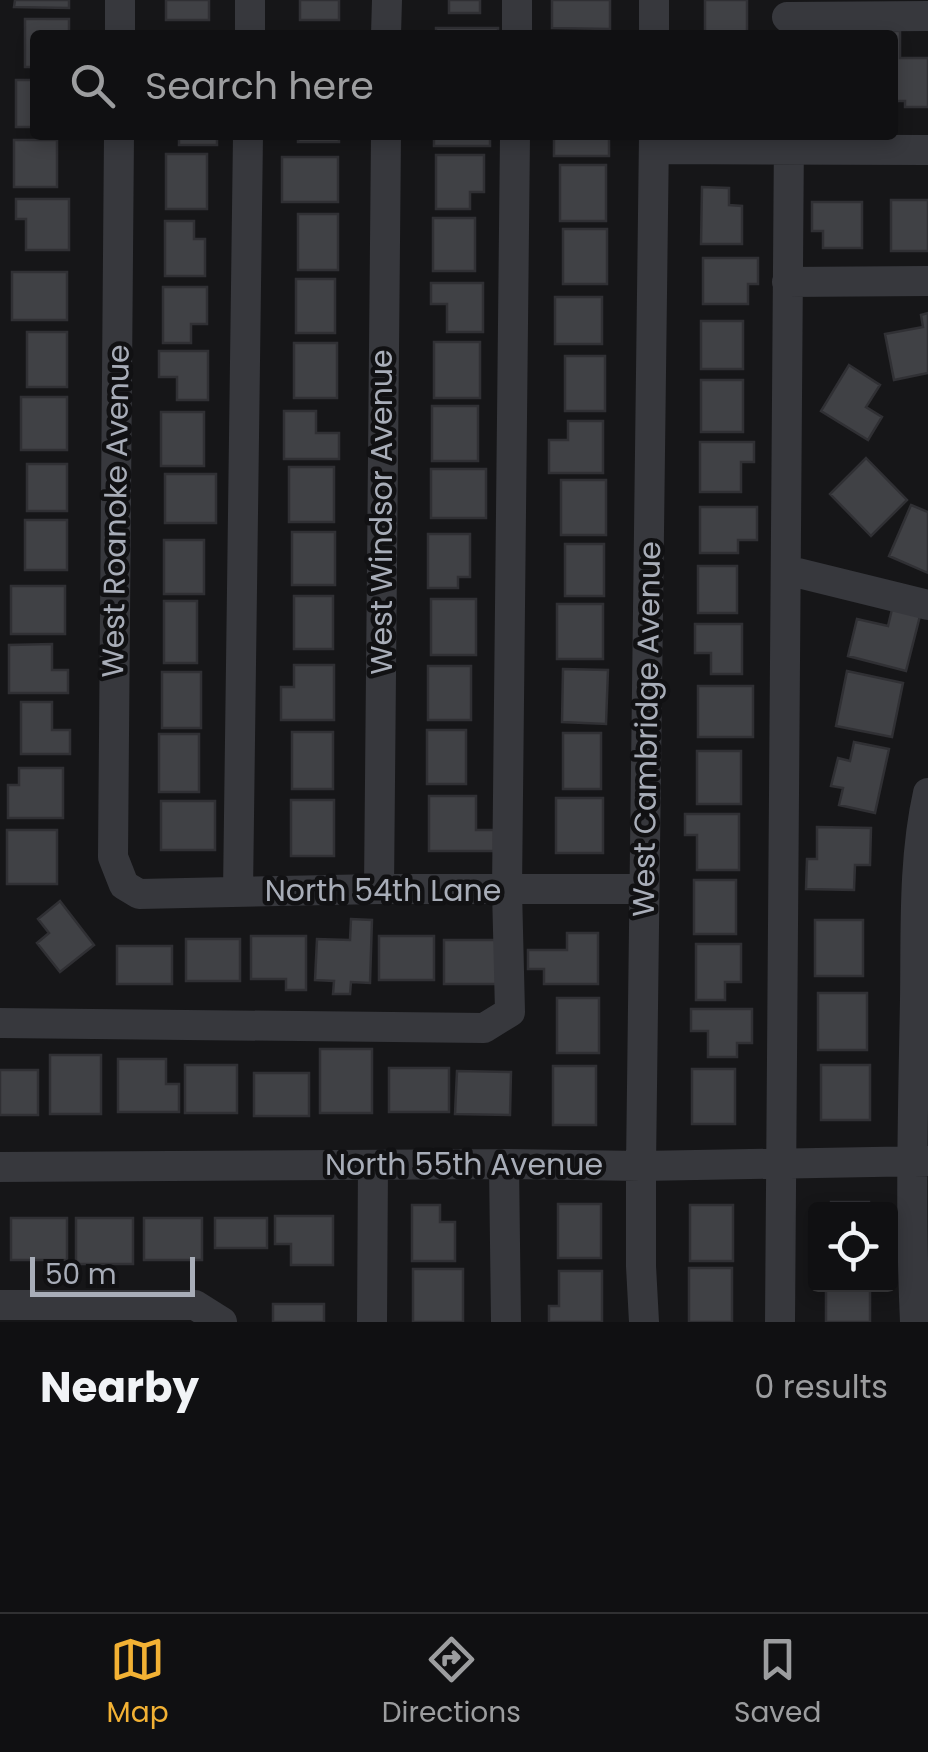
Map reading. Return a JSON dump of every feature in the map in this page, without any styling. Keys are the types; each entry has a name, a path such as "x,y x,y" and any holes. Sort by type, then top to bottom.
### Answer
{"street":[{"path":"120,0 120,30"},
{"path":"250,0 250,30"},
{"path":"386,30 387,0"},
{"path":"516,30 517,0"},
{"path":"654,0 654,30"},
{"path":"787,17 928,16"},
{"name":"West Roanoke Avenue","path":"120,140 113,857 124,886"},
{"path":"238,892 248,140"},
{"name":"West Windsor Avenue","path":"380,889 386,140"},
{"path":"0,1023 484,1028 510,1012 507,890 516,140"},
{"path":"654,142 789,142 928,150"},
{"name":"West Cambridge Avenue","path":"644,1322 641,1166 654,142"},
{"path":"780,1322 789,142"},
{"path":"787,282 928,281"},
{"path":"786,570 928,605"},
{"path":"915,1322 920,1161 917,886 928,794"},
{"name":"North 54th Lane","path":"124,886 139,894 644,889"},
{"name":"North 55th Avenue","path":"0,1167 641,1166 920,1161"},
{"path":"504,1164 506,1322"},
{"path":"372,1322 373,1165"},
{"path":"0,1305 195,1305 222,1322"}],"building":[{"path":"15,0 69,0 69,8 14,7"},
{"path":"166,0 209,0 209,20 166,20"},
{"path":"300,0 339,0 339,20 300,20"},
{"path":"449,0 480,0 480,13 449,13"},
{"path":"552,0 610,0 610,29 552,28"},
{"path":"705,0 747,0 747,30 705,30"},
{"path":"25,19 69,19 69,30 30,30 30,67 25,67"},
{"path":"436,28 498,28 498,30"},
{"path":"898,31 900,58 928,58 928,107 905,107 905,101 898,101"},
{"path":"16,80 30,80 30,127 16,127"},
{"path":"14,140 57,140 57,187 14,187"},
{"path":"179,140 217,140 217,145 179,145"},
{"path":"298,140 339,140 339,142"},
{"path":"434,140 490,140 490,146 434,146"},
{"path":"554,140 609,140 609,156 554,156"},
{"path":"166,154 207,154 207,209 166,209"},
{"path":"436,155 484,155 484,192 470,192 470,209 436,209"},
{"path":"282,157 338,157 338,202 282,202"},
{"path":"560,165 606,165 606,221 560,221"},
{"path":"702,187 729,188 729,205 742,206 742,244 701,244"},
{"path":"16,199 69,199 69,250 26,250 26,219 16,219"},
{"path":"891,200 928,200 928,251 891,251"},
{"path":"812,202 862,202 862,248 823,248 823,231 812,231"},
{"path":"298,214 338,214 338,270 298,270"},
{"path":"433,218 475,218 475,271 433,271"},
{"path":"165,221 194,221 194,239 205,239 205,276 165,276"},
{"path":"563,229 607,229 607,284 563,284"},
{"path":"703,258 758,258 758,284 748,284 748,304 703,304"},
{"path":"12,272 67,272 67,320 12,320"},
{"path":"296,279 335,279 335,333 296,333"},
{"path":"431,283 483,283 483,332 447,332 447,304 431,304"},
{"path":"163,287 207,287 207,324 191,324 191,343 163,343"},
{"path":"555,297 602,297 602,344 555,344"},
{"path":"928,313 928,373 894,380 885,334 923,327 921,315"},
{"path":"701,321 743,321 743,369 701,369"},
{"path":"27,332 67,332 67,387 27,387"},
{"path":"434,342 480,342 480,398 434,398"},
{"path":"294,343 337,343 337,398 294,398"},
{"path":"159,351 208,351 208,400 177,400 177,377 159,377"},
{"path":"565,356 605,356 605,411 565,411"},
{"path":"849,365 880,385 866,407 882,417 868,440 821,411"},
{"path":"701,380 743,380 743,432 701,432"},
{"path":"21,397 67,397 67,450 21,450"},
{"path":"432,406 478,406 478,461 432,461"},
{"path":"284,411 316,411 316,433 339,433 339,459 284,459"},
{"path":"161,412 204,412 204,466 161,466"},
{"path":"568,421 603,421 603,473 549,473 549,440 568,440"},
{"path":"700,442 754,442 754,462 741,462 741,492 700,492"},
{"path":"866,458 907,500 871,536 830,494"},
{"path":"27,464 67,464 67,511 27,511"},
{"path":"289,467 334,467 334,522 289,522"},
{"path":"431,469 486,469 486,518 431,518"},
{"path":"165,474 216,474 216,523 165,523"},
{"path":"561,480 606,480 606,535 561,535"},
{"path":"911,505 928,512 928,573 889,556"},
{"path":"700,507 757,507 757,540 738,540 738,553 700,553"},
{"path":"25,520 67,520 67,570 25,570"},
{"path":"292,532 335,532 335,585 292,585"},
{"path":"428,534 470,534 470,577 458,577 458,588 428,588"},
{"path":"164,540 204,540 204,594 164,594"},
{"path":"565,544 604,544 604,596 565,596"},
{"path":"698,566 737,566 737,613 698,613"},
{"path":"11,586 65,586 65,634 11,634"},
{"path":"294,596 333,596 333,649 294,649"},
{"path":"431,599 476,599 476,655 431,655"},
{"path":"164,601 197,601 197,663 164,663"},
{"path":"557,604 603,604 603,659 557,659"},
{"path":"893,605 921,612 906,671 848,656 857,619 888,626"},
{"path":"695,624 742,624 742,674 711,674 711,653 695,653"},
{"path":"52,644 52,670 68,670 68,693 9,693 9,645"},
{"path":"294,665 334,665 334,720 281,720 281,687 294,687"},
{"path":"428,666 471,666 471,720 428,720"},
{"path":"563,669 608,670 606,724 562,722"},
{"path":"847,671 903,683 892,737 836,726"},
{"path":"162,672 201,672 201,728 162,728"},
{"path":"698,686 753,686 753,737 698,737"},
{"path":"21,702 52,702 52,730 70,730 70,754 21,754"},
{"path":"427,730 466,730 466,784 427,784"},
{"path":"292,732 333,732 333,789 292,789"},
{"path":"563,733 601,733 601,789 563,789"},
{"path":"159,734 199,734 199,792 159,792"},
{"path":"854,742 889,749 875,813 839,805 843,788 831,786 838,758 850,761"},
{"path":"697,751 741,751 741,804 697,804"},
{"path":"19,768 63,768 63,818 8,818 8,785 19,785"},
{"path":"429,796 476,796 476,830 494,830 494,851 429,851"},
{"path":"556,798 603,798 603,853 556,853"},
{"path":"291,800 334,800 334,856 291,856"},
{"path":"161,801 215,801 215,850 161,850"},
{"path":"685,814 739,814 739,870 697,870 697,835 685,835"},
{"path":"817,827 871,828 870,865 855,865 854,890 806,889 807,859 817,859"},
{"path":"7,830 57,830 57,884 7,884"},
{"path":"694,880 736,880 736,934 694,934"},
{"path":"60,901 94,945 60,972 37,943 49,933 38,919"},
{"path":"351,919 372,920 370,983 351,982 350,994 333,994 334,981 315,980 317,939 350,940"},
{"path":"815,920 863,920 863,976 815,976"},
{"path":"567,933 598,933 598,984 544,984 544,969 528,969 528,950 567,950"},
{"path":"251,936 306,936 306,990 286,990 286,979 251,979"},
{"path":"379,936 434,936 434,980 379,980"},
{"path":"186,939 240,939 240,981 186,981"},
{"path":"444,940 504,940 504,984 444,984"},
{"path":"696,944 741,944 741,982 725,982 725,1000 696,1000"},
{"path":"117,946 172,946 172,984 117,984"},
{"path":"818,993 867,993 867,1050 818,1050"},
{"path":"557,998 599,998 599,1053 557,1053"},
{"path":"691,1009 752,1009 752,1043 737,1043 737,1057 708,1057 708,1031 691,1031"},
{"path":"320,1049 372,1049 372,1113 320,1113"},
{"path":"50,1055 101,1055 101,1114 50,1114"},
{"path":"118,1059 166,1059 166,1084 179,1084 179,1112 118,1112"},
{"path":"185,1065 237,1065 237,1113 185,1113"},
{"path":"821,1065 870,1065 870,1120 821,1120"},
{"path":"553,1066 596,1066 596,1125 553,1125"},
{"path":"389,1068 449,1068 449,1112 389,1112"},
{"path":"692,1069 735,1069 735,1124 692,1124"},
{"path":"0,1070 38,1070 38,1115 0,1115"},
{"path":"457,1071 511,1072 510,1115 455,1114"},
{"path":"254,1073 309,1073 309,1116 254,1116"},
{"path":"558,1204 601,1204 601,1258 558,1258"},
{"path":"412,1205 440,1205 440,1222 455,1222 455,1261 412,1261"},
{"path":"690,1205 733,1205 733,1261 690,1261"},
{"path":"275,1216 333,1216 333,1265 291,1265 291,1244 275,1244"},
{"path":"11,1218 67,1218 67,1260 11,1260"},
{"path":"76,1218 133,1218 133,1264 76,1264"},
{"path":"144,1218 202,1218 202,1260 144,1260"},
{"path":"215,1218 267,1218 267,1248 215,1248"},
{"path":"689,1268 732,1268 732,1322 689,1322"},
{"path":"413,1269 463,1269 463,1322 413,1322"},
{"path":"559,1271 602,1271 602,1322 549,1322 549,1306 559,1306"},
{"path":"826,1292 870,1292 870,1322 826,1322"},
{"path":"273,1304 324,1304 324,1322 273,1322"}]}
